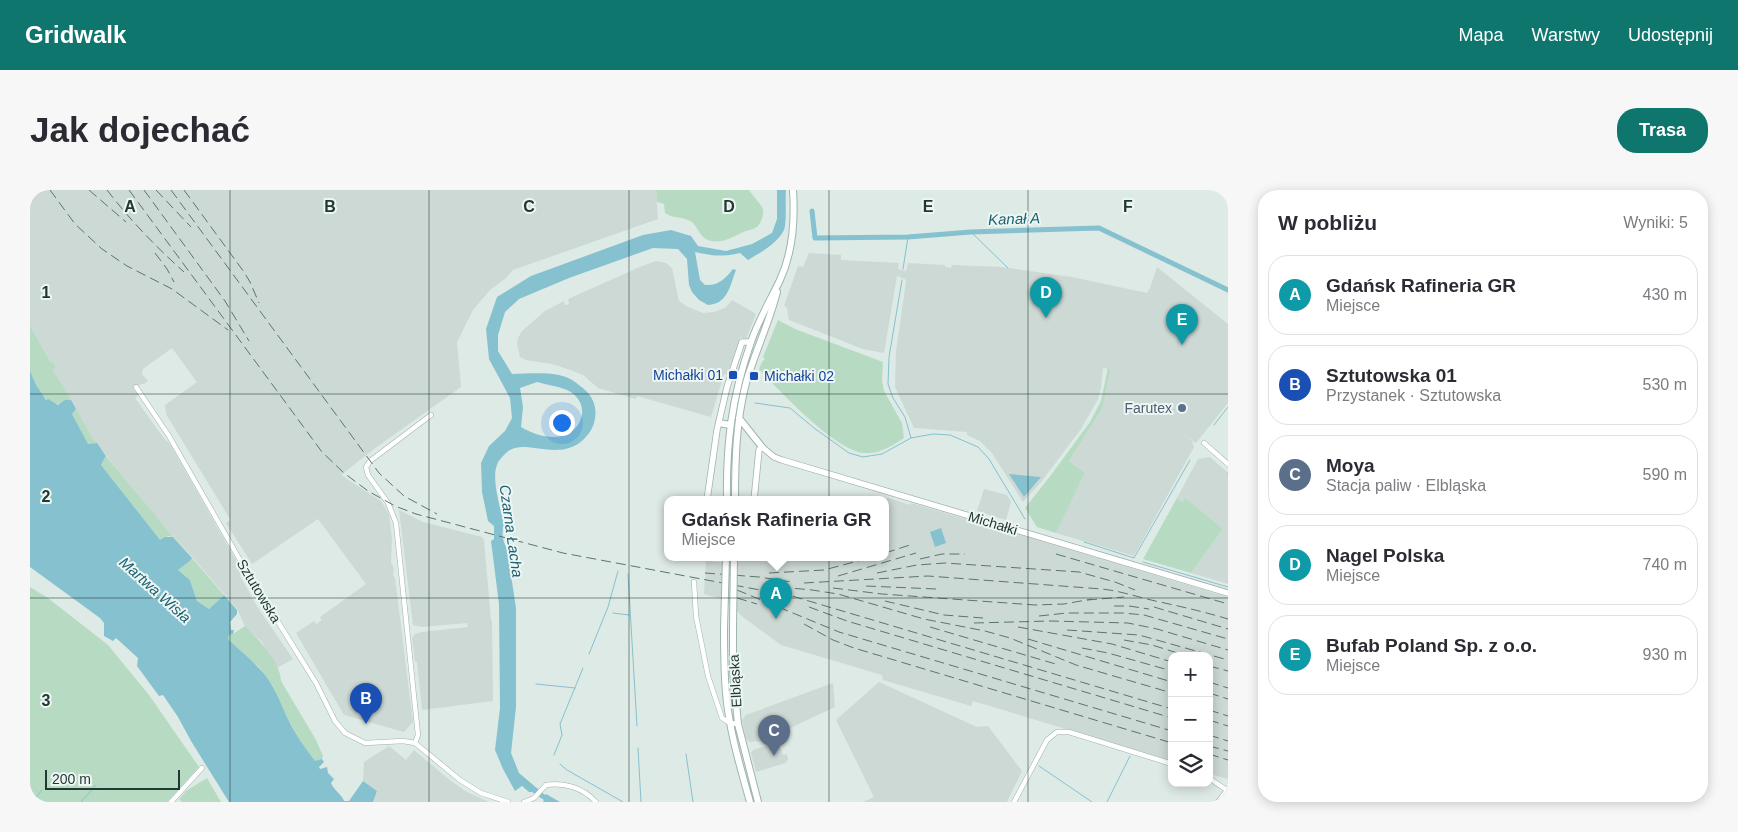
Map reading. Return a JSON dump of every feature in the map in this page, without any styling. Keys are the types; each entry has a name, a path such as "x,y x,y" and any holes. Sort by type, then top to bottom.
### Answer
{"main road":[{"path":"735,496 739,418 749,375 771,315 790,245 793,227 793,190"},
{"path":"726,496 728,438 736,394 751,342 780,279"},
{"path":"739,418 762,447"},
{"path":"718,422 730,426"},
{"path":"737,435 750,432"},
{"name":"Elbląska","path":"726,561 724,628 726,692 730,723 750,802"},
{"name":"Elbląska","path":"734,561 733,670 738,724 758,802"}],"street":[{"path":"708,496 718,422 727,387 742,342 751,342"},
{"name":"Sztutowska","path":"136,387 186,464 244,566 316,683 335,721 345,733 365,743 403,741 415,743"},
{"path":"431,415 370,461 366,467 368,475 388,503 396,523 418,735 415,743 460,780 481,793 508,802"},
{"path":"1204,443 1228,464"},
{"path":"754,496 759,450 762,447"},
{"name":"Michałki","path":"762,447 774,457 782,460 1228,593"},
{"name":"Elbląska","path":"694,582 696,616 701,649 722,718 730,723"},
{"path":"730,723 738,724"},
{"path":"1014,802 1050,737 1057,732 1069,732 1168,763"},
{"path":"171,802 202,768"},
{"path":"1213,781 1227,790 1218,802"},
{"path":"524,802 534,798 542,789 550,785 569,786 581,790 596,802"}],"shaded area":[{"path":"30,190 656,190 658,219 513,270 490,290 473,310 457,342 461,387 341,475 381,501 389,514 392,539 391,562 394,569 393,575 395,578 413,722 404,732 344,715 296,633 314,621 316,624 322,620 320,617 366,584 318,519 252,564 226,523 230,519 166,414 165,405 197,382 172,348 143,369 142,374 148,381 134,389 138,395 135,398 170,444 243,573 240,576 258,608 293,659 277,668 262,642 245,626 237,609 157,519 94,440 53,370 56,366 49,360 30,325"},
{"path":"809,253 841,255 841,260 899,263 898,269 906,271 908,263 945,265 945,267 951,268 952,265 1002,267 1072,277 1147,293 1157,267 1228,324 1228,403 1196,443 1183,434 1192,441 1194,447 1134,556 1056,533 1085,473 1069,461 1102,409 1108,369 1103,368 1098,399 1081,429 1042,481 1023,502 992,453 980,441 967,435 967,432 914,428 895,387 896,351 905,279 897,276 884,353 863,349 789,320 787,308 784,306 798,266 803,267"},
{"path":"656,261 666,263 672,268 679,301 688,307 703,313 714,312 725,308 732,300 756,314 746,339 740,337 727,375 724,374 711,417 637,396 636,399 598,388 583,375 552,364 526,360 520,357 517,344 518,338 522,331 545,311 564,301 565,305 567,305 569,303 568,299"},
{"path":"1210,457 1228,473 1228,584 1191,573 1223,529 1184,499 1182,502 1177,498 1198,459"},
{"path":"984,489 1007,495 1011,502 1006,520 977,511"},
{"path":"889,498 1228,597 1228,779 1213,775 1213,652 1168,652 1168,760 973,701 971,706 883,680 882,675 781,645 743,617 728,601 704,594 706,561 728,563 733,561 889,561"},
{"path":"399,510 423,522 482,537 484,540 492,621 493,701 422,710 417,662 415,662 412,638 415,634 422,632 468,627 467,623 422,627 413,625"},
{"path":"879,682 977,727 988,726 1022,771 1007,802 863,802 874,797 836,720"},
{"path":"833,683 835,707 773,736 775,740 766,744 764,741 749,742 746,738 742,720 746,715"},
{"path":"779,742 783,755 787,754 788,760 785,763 756,772 751,753 753,750"},
{"path":"389,746 406,760 414,750 451,781 467,792 489,802 373,802 377,791 363,781 364,762"}],"green space":[{"path":"656,190 749,190 763,209 763,216 756,228 727,239 718,241 708,240 690,221 665,213 664,204 657,202"},
{"path":"778,320 795,329 883,362 882,380 884,391 902,423 904,438 876,452 866,453 854,450 825,432 794,405 759,369 765,359 763,357"},
{"path":"30,325 49,360 56,366 53,370 71,400 59,404 52,403 44,397 34,382 30,373"},
{"path":"1108,368 1110,370 1102,409 1069,461 1085,473 1056,533 1037,527 1025,508 1090,422 1101,401"},
{"path":"76,409 97,443 88,445 72,414"},
{"path":"106,456 173,537 168,536 160,541 101,465"},
{"path":"1177,498 1182,502 1185,498 1223,529 1191,573 1143,559"},
{"path":"192,558 224,595 209,609 197,601 190,580 178,570"},
{"path":"30,587 48,598 108,645 149,695 199,767 167,802 30,802"},
{"path":"245,626 273,659 281,681 316,740 323,756 322,759 315,762 303,746 273,686 259,667 228,639 228,635"},
{"path":"207,778 221,802 182,802 179,799 186,791"}],"water":[{"path":"777,190 786,190 784,230 773,244 763,251 748,260 740,253 718,256 695,252 700,280 705,285 717,283 724,279 733,269 736,270 727,293 715,304 708,305 699,300 692,292 689,285 687,259 678,249 653,248 569,278 519,299 505,312 498,335 498,351 512,374 545,373 568,378 588,393 593,401 595,412 593,427 581,442 570,448 558,450 514,448 501,459 495,471 504,525 503,537 507,549 516,608 516,707 511,753 519,773 545,795 560,802 543,802 544,800 522,786 515,791 495,750 500,708 499,604 491,541 494,539 494,526 488,521 482,492 481,463 489,446 505,431 512,418 510,398 489,359 486,329 497,297 531,276 643,235 671,230 691,236 698,246 726,251 752,244 772,233 777,219","holes":["537,382 567,390 580,403 582,411 578,426 564,436 550,437 521,427 523,407 520,388"]},
{"name":"Martwa Wisła","path":"30,371 36,385 46,400 48,399 58,405 65,400 71,400 76,409 72,414 88,444 97,443 106,456 101,465 160,540 165,537 173,537 192,558 178,570 190,580 197,601 209,609 224,595 237,610 237,614 230,622 231,630 234,630 233,634 229,635 228,639 269,680 299,739 315,761 322,759 324,762 319,767 320,769 327,767 328,773 334,779 331,783 332,786 344,801 349,801 363,781 377,791 373,802 229,802 178,717 163,695 159,696 137,666 138,658 116,638 113,641 104,636 104,623 100,618 30,567"},
{"path":"1009,474 1041,477 1024,497"},
{"path":"941,528 946,543 935,547 930,532"}],"waterway":[{"name":"Kanał A","path":"812,211 815,238 908,237 971,232 1099,228 1228,290"},
{"path":"971,232 1008,268"},
{"path":"903,269 908,237"},
{"path":"755,403 790,408 849,453 863,457 882,454 911,438 905,417 893,398 888,384 889,357 902,280"},
{"path":"1214,425 1228,407"},
{"path":"911,438 933,434 950,435 978,447 989,459 1025,519"},
{"path":"1084,542 1134,558 1190,460"},
{"path":"1143,562 1228,587"},
{"path":"589,654 608,607 618,571"},
{"path":"628,574 637,726"},
{"path":"613,613 629,615"},
{"path":"554,755 562,735 560,724 583,668"},
{"path":"536,684 575,688"},
{"path":"638,748 641,802"},
{"path":"686,754 693,802"},
{"path":"1107,802 1130,756"},
{"path":"560,764 567,770 623,802"},
{"path":"1039,766 1092,802"},
{"path":"81,802 96,785"},
{"path":"32,802 42,790"}],"railway":[{"path":"50,190 75,224 102,249 127,266 172,289 228,330"},
{"path":"89,190 126,222"},
{"path":"107,190 144,233 184,272"},
{"path":"129,190 322,452 344,473 368,491 395,506 416,514 563,553 792,596 1168,708"},
{"path":"144,190 225,301 249,341"},
{"path":"156,190 191,227"},
{"path":"171,190 379,473 404,496 437,514"},
{"path":"184,190 244,272 259,303"},
{"path":"155,253 174,282"},
{"path":"889,552 913,544"},
{"path":"889,561 916,553"},
{"path":"920,559 942,554 965,554"},
{"path":"1056,554 1228,604"},
{"path":"769,573 824,570 858,561"},
{"path":"838,576 889,561"},
{"path":"877,573 917,565 945,563 1079,572 1135,590"},
{"path":"705,573 759,577 792,582"},
{"path":"804,583 928,576 1102,589 1228,619"},
{"path":"866,586 936,589"},
{"path":"780,587 838,594 924,619 985,631 1010,638 1076,665 1168,692"},
{"path":"833,588 882,594 1035,605 1064,604 1092,599"},
{"path":"737,590 839,632 1168,730"},
{"path":"1087,600 1124,597"},
{"path":"737,598 757,604"},
{"path":"885,601 944,615 983,618"},
{"path":"1114,606 1149,609"},
{"path":"809,607 847,621 1168,717"},
{"path":"1154,607 1228,629"},
{"path":"1039,616 1067,613 1144,615 1228,639"},
{"path":"974,623 1050,621 1128,623 1157,629 1228,650"},
{"path":"804,624 833,640 854,648 1169,742"},
{"path":"930,627 1059,665"},
{"path":"1018,627 1112,644 1168,661"},
{"path":"1067,630 1139,635 1228,660"},
{"path":"1028,639 1168,681"},
{"path":"1124,640 1152,645 1174,652"},
{"path":"1082,648 1108,653 1168,670"},
{"path":"1213,667 1228,671"},
{"path":"1213,683 1228,688"},
{"path":"1213,694 1228,699"},
{"path":"1213,711 1228,716"},
{"path":"1213,721 1228,726"},
{"path":"1213,736 1228,741"},
{"path":"1213,747 1228,751"},
{"path":"1213,755 1228,760"}],"place":[{"name":"Nagel Polska","path":"1046,318"},
{"name":"Bufab Poland Sp. z o.o.","path":"1182,345"},
{"name":"Michałki 01","path":"733,375"},
{"name":"Michałki 02","path":"754,376"},
{"name":"Farutex","path":"1182,408"},
{"name":"Gdańsk Rafineria GR","path":"776,619"},
{"name":"Sztutowska 01","path":"366,724"},
{"name":"Moya","path":"774,756"}],"water label":[{"name":"Czarna Łacha","path":"511,531"}]}
